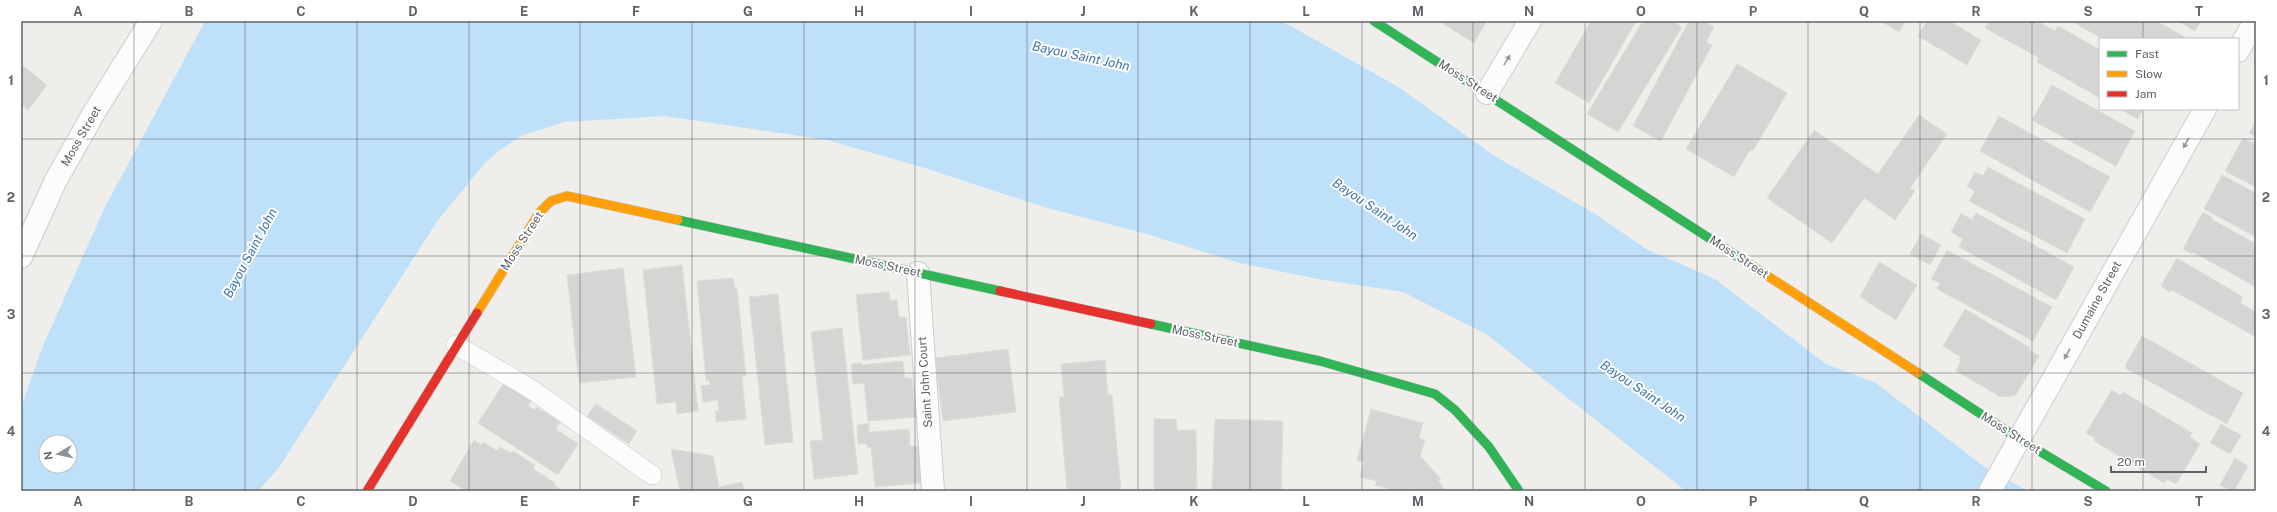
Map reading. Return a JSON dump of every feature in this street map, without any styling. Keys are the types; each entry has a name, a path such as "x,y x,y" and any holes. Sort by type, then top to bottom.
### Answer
{"street":[{"name":"Moss Street","path":"21,257 56,180 95,111 151,21"},
{"name":"Moss Street","path":"1374,21 2019,439 2106,491"},
{"path":"1487,93 1530,21"},
{"path":"2239,49 2255,21"},
{"name":"Dumaine Street","path":"1990,491 2204,110"},
{"name":"Moss Street","path":"367,491 539,212 549,201 558,197 578,198 1320,361 1435,394 1455,410 1489,446 1519,491"},
{"name":"Saint John Court","path":"918,273 933,491"}],"lane":[{"path":"456,345 531,389 652,475"}],"water":[{"name":"Bayou Saint John","path":"205,21 1278,21 1291,26 1400,88 1493,155 1597,215 1646,249 1715,279 1826,364 1876,383 1983,466 2028,491 1686,491 1486,334 1403,292 1318,279 1239,263 1147,234 1044,207 925,168 827,140 665,116 564,122 521,136 496,153 484,164 438,220 278,469 258,491 21,491 21,407 42,348 105,207"}],"building":[{"path":"1443,21 1487,21 1474,43 1442,23"},
{"path":"1591,21 1636,21 1589,103 1555,83"},
{"path":"1643,21 1672,21 1682,27 1618,132 1587,114"},
{"path":"1689,21 1703,21 1714,27 1706,42 1712,45 1661,141 1633,126"},
{"path":"1881,21 1906,21 1899,32"},
{"path":"1927,21 1949,21 1981,40 1967,65 1918,36"},
{"path":"1989,21 2037,21 2055,31 2058,26 2099,49 2099,97 2037,62 2039,58 1985,28"},
{"path":"2071,21 2156,21 2185,37 2184,38 2101,38"},
{"path":"2178,21 2201,21 2195,31"},
{"path":"21,64 47,85 28,110 21,104"},
{"path":"1737,64 1787,93 1753,151 1750,150 1734,177 1686,149"},
{"path":"2052,85 2135,131 2116,166 2032,120"},
{"path":"2122,110 2142,110 2138,119"},
{"path":"1919,115 1947,134 1910,188 1915,191 1895,220 1864,198 1832,243 1767,198 1814,130 1878,174"},
{"path":"1999,116 2110,177 2090,212 1980,151"},
{"path":"2256,121 2256,137 2249,133"},
{"path":"2243,138 2256,144 2256,187 2225,171"},
{"path":"1988,167 2085,219 2067,253 1969,201 1975,191 1967,187 1975,172 1983,176"},
{"path":"2222,175 2256,193 2256,237 2204,209"},
{"path":"2203,212 2212,217 2211,219 2256,244 2256,287 2193,252 2192,254 2183,249"},
{"path":"1961,213 1972,220 1976,213 2074,267 2056,300 1959,247 1963,239 1951,232"},
{"path":"1921,234 1941,245 1930,265 1910,254"},
{"path":"1947,250 2052,307 2033,341 1937,289 1940,283 1931,279"},
{"path":"2177,258 2243,297 2240,303 2256,312 2256,337 2172,290 2170,292 2161,286"},
{"path":"1879,262 1917,285 1896,320 1860,297"},
{"path":"682,265 698,411 677,414 676,402 657,404 643,270"},
{"path":"623,268 636,377 579,383 567,275"},
{"path":"733,278 735,289 737,289 746,376 742,376 746,419 716,422 715,411 719,411 718,400 703,402 701,386 710,385 709,380 706,381 697,281"},
{"path":"889,292 890,300 897,300 899,317 906,317 910,355 863,360 856,295"},
{"path":"778,294 793,442 765,445 749,297"},
{"path":"1965,309 2030,348 2029,350 2039,356 2016,395 2001,397 1956,371 1961,361 1959,360 1961,357 1943,346"},
{"path":"842,328 858,474 814,479 810,441 823,440 811,332"},
{"path":"2142,336 2243,393 2227,424 2127,369 2125,366"},
{"path":"1008,349 1016,412 943,421 935,358"},
{"path":"1105,360 1108,395 1112,395 1121,491 1067,491 1059,397 1064,397 1061,364"},
{"path":"903,361 905,378 912,378 916,417 868,421 864,383 853,384 851,364 862,363 862,365"},
{"path":"506,380 533,398 528,406 535,410 536,407 560,422 556,429 578,444 558,475 478,423"},
{"path":"2112,390 2120,395 2123,392 2192,433 2190,437 2200,444 2176,484 2167,479 2164,483 2094,441 2095,438 2086,433"},
{"path":"596,404 637,431 629,444 587,416"},
{"path":"1371,409 1423,423 1419,438 1425,440 1420,456 1441,479 1438,480 1445,491 1412,491 1410,488 1410,491 1398,491 1375,485 1377,481 1360,477 1364,462 1357,460"},
{"path":"1154,419 1176,419 1177,430 1196,430 1197,491 1154,491"},
{"path":"1215,419 1283,421 1281,491 1212,491"},
{"path":"869,423 869,432 909,429 910,446 919,446 922,483 875,487 871,447 867,447 867,444 858,444 857,425"},
{"path":"2221,424 2241,435 2230,454 2210,443"},
{"path":"474,440 481,445 483,442 497,451 500,447 511,453 513,451 535,465 533,469 555,483 554,485 562,490 466,491 450,481"},
{"path":"671,449 713,456 719,487 742,482 744,491 680,491"},
{"path":"2235,458 2248,466 2234,491 2231,491 2220,485"}],"traffic: fast":[{"path":"1374,21 1749,264"},
{"path":"678,220 1000,291"},
{"path":"1151,324 1320,361 1435,394 1455,410 1489,447 1519,491"},
{"path":"1918,373 2019,439 2106,491"}],"traffic: slow":[{"path":"477,313 539,213 551,201 567,196 678,220"},
{"path":"1749,264 1918,373"}],"traffic: jam":[{"path":"1000,291 1151,324"},
{"path":"367,491 477,313"}]}
